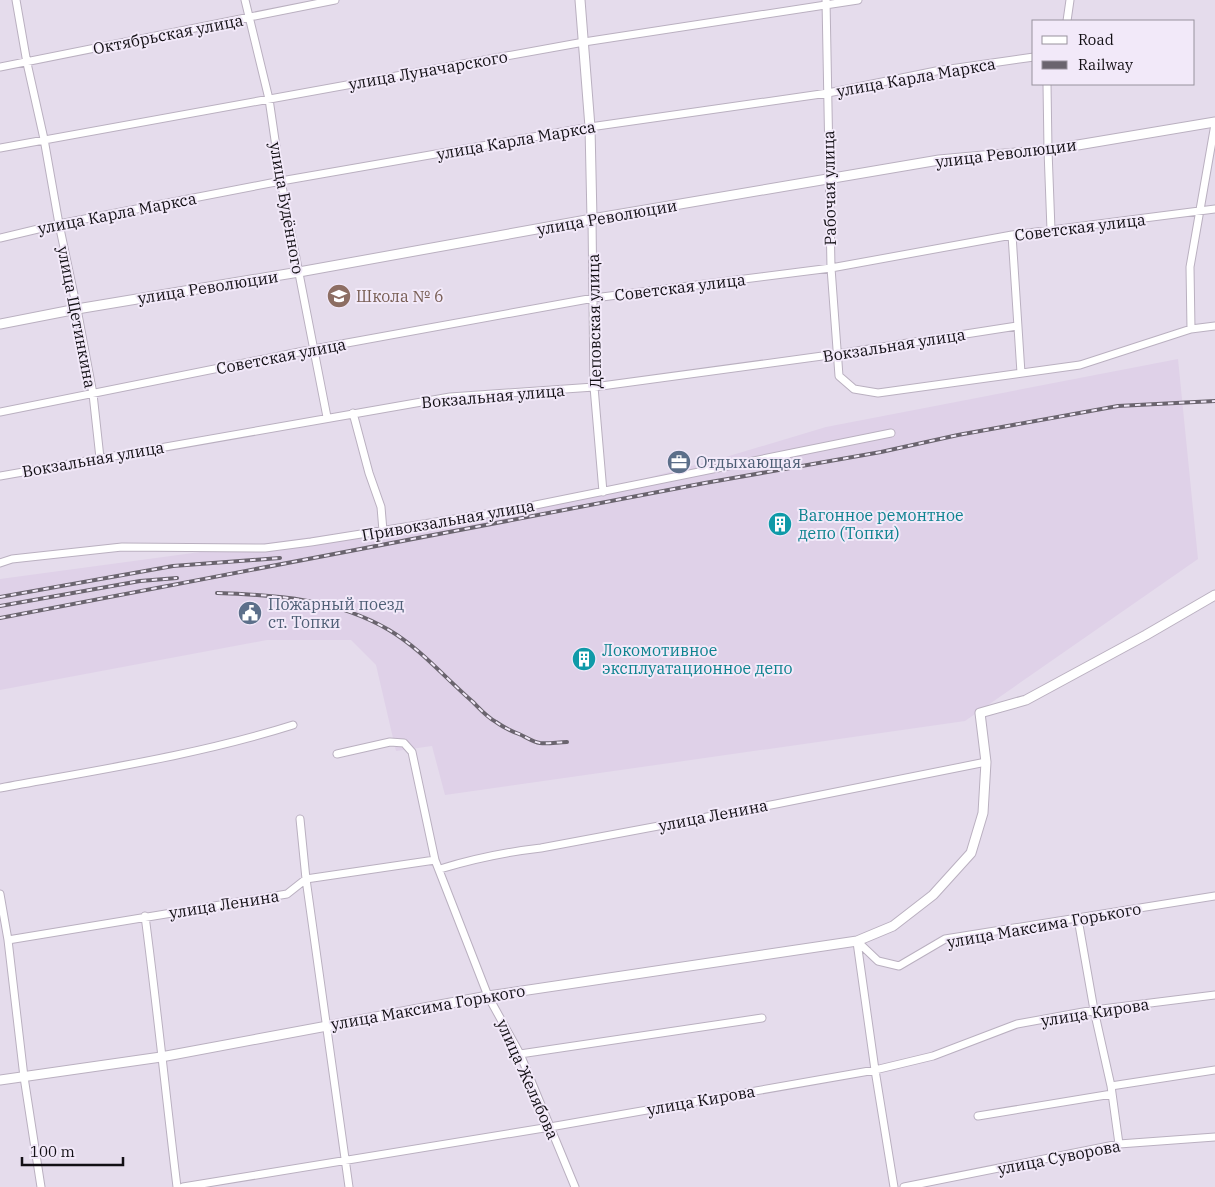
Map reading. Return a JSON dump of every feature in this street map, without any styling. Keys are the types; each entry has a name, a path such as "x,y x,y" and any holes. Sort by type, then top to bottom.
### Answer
{"street":[{"name":"улица Щетинкина","path":"16,0 93,394 100,458"},
{"name":"улица Будённого","path":"245,0 269,99 281,181 327,417"},
{"name":"Октябрьская улица","path":"0,67 335,0"},
{"name":"Деповская улица","path":"580,0 590,127 594,387 603,492"},
{"name":"улица Луначарского","path":"0,148 584,42 826,2 858,0"},
{"path":"1067,20 1070,0"},
{"name":"Рабочая улица","path":"826,2 831,268 838,376"},
{"name":"улица Карла Маркса","path":"0,238 59,224 281,181 590,127 828,93 936,71 1032,57"},
{"path":"1047,85 1051,230"},
{"path":"1191,329 1190,267 1215,123"},
{"name":"улица Революции","path":"0,324 592,219 939,160 1048,150 1215,123"},
{"name":"Советская улица","path":"0,412 314,349 594,298 831,268 1012,235 1215,209"},
{"path":"1012,235 1021,373"},
{"name":"Вокзальная улица","path":"0,476 327,417 450,397 594,387 837,354 1017,326"},
{"name":"Вокзальная улица","path":"838,376 854,389 878,393 1080,365 1191,329 1215,326"},
{"path":"353,413 369,474 381,507 383,531"},
{"name":"Привокзальная улица","path":"0,563 122,547 265,548 383,531 511,510 891,433"},
{"name":"улица Максима Горького","path":"0,1080 161,1057 488,996 857,941 893,926 933,895 972,853 983,813 986,762 980,713 1026,700 1215,595"},
{"path":"0,788 205,750 253,738 293,725"},
{"name":"улица Желябова","path":"337,754 390,742 404,743 412,752 435,860 488,996 520,1054 575,1187"},
{"name":"улица Ленина","path":"440,869 476,858 541,848 766,806 986,762"},
{"path":"300,819 306,879 349,1187"},
{"name":"улица Ленина","path":"8,940 287,894 306,879 435,860"},
{"path":"0,894 8,940 24,1077 41,1187"},
{"name":"улица Максима Горького","path":"857,941 878,961 899,966 946,939 1215,896"},
{"path":"145,916 158,1012 161,1057 177,1187"},
{"path":"1078,919 1094,1010 1112,1090 1119,1144"},
{"path":"857,941 894,1187"},
{"name":"улица Кирова","path":"183,1187 550,1127 875,1070 933,1056 1017,1024 1094,1010 1215,995"},
{"path":"520,1054 762,1018"},
{"path":"978,1116 1215,1070"},
{"name":"улица Суворова","path":"904,1187 1119,1144 1215,1137"}],"shaded area":[{"path":"1178,359 1198,559 965,721 445,795 432,746 396,751 376,665 351,640 267,640 0,690 0,579 511,510 602,490 729,456 826,427"}],"railway":[{"path":"0,618 1118,406 1215,401"},
{"path":"0,597 173,566 280,558"},
{"path":"0,606 140,581 177,578"},
{"path":"217,593 284,597 348,611 389,630 412,646 501,726 537,742 567,742"}],"place":[{"name":"Школа № 6","path":"339,296"},
{"name":"Отдыхающая","path":"679,462"},
{"name":"Вагонное ремонтное депо (Топки)","path":"780,524"},
{"name":"Пожарный поезд ст. Топки","path":"250,613"},
{"name":"Локомотивное эксплуатационное депо","path":"584,659"}]}
